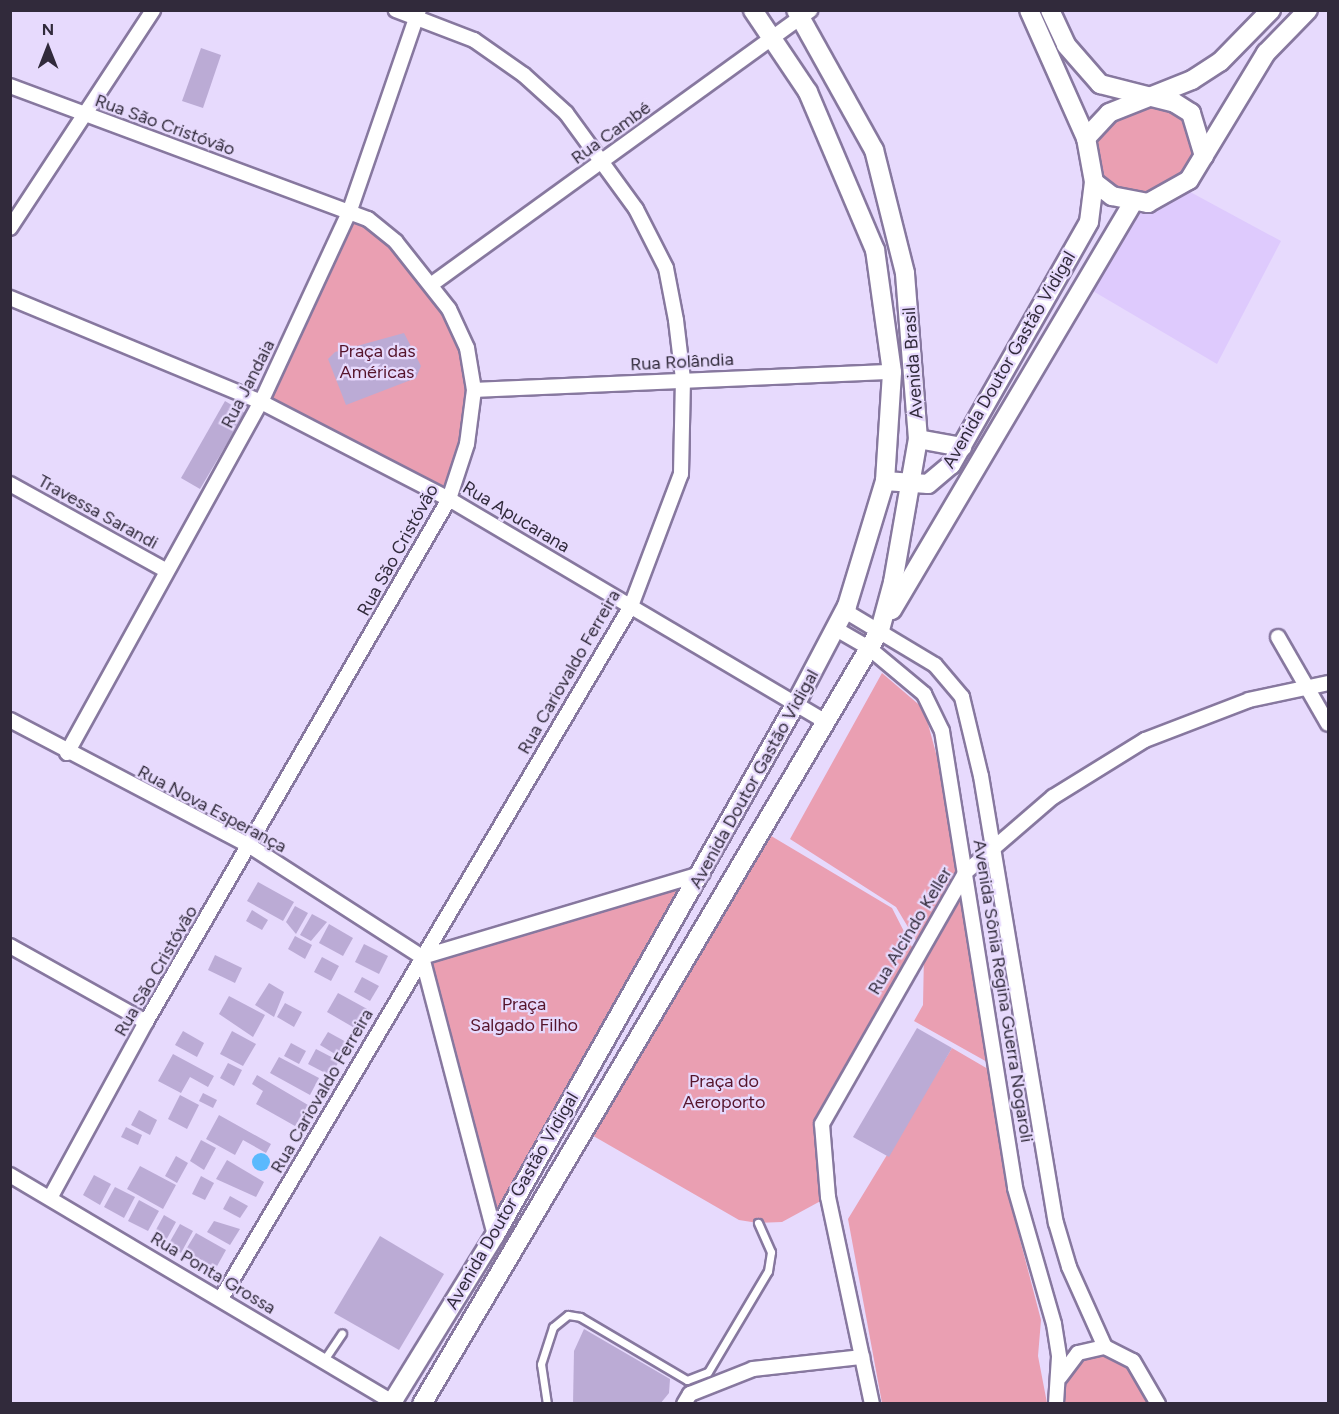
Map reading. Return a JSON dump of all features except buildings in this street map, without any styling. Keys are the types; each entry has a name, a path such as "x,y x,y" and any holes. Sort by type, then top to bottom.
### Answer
{"main road":[{"name":"Avenida Brasil","path":"753,10 775,35 808,92 866,216 882,286 892,372 885,481"},
{"path":"1029,10 1086,138 1094,182 1112,196 1133,202 1168,196 1189,180 1266,53 1308,10"},
{"path":"1050,10 1066,45 1100,84 1150,96 1191,113 1204,156"},
{"path":"1253,30 1264,10"},
{"path":"1086,138 1099,119 1220,62 1271,10"},
{"name":"Avenida Brasil","path":"802,13 874,150 889,204 912,328 918,439 913,484 880,630 825,721"},
{"name":"Avenida Doutor Gastão Vidigal","path":"393,1403 495,1235 703,873 836,629 845,611 885,481 913,484 937,480 963,447 1089,222 1094,182"},
{"name":"Avenida Doutor Gastão Vidigal","path":"880,630 1133,202"},
{"path":"918,439 963,447"},
{"path":"937,480 959,494"},
{"name":"Avenida Doutor Gastão Vidigal","path":"422,1404 825,721"}],"street":[{"path":"10,228 153,10"},
{"name":"Rua Cariovaldo Ferreira","path":"222,1297 631,606 681,474 683,380 666,268 604,161 566,113 524,75 474,40 417,15 396,10"},
{"name":"Rua Cambé","path":"432,284 604,161 802,13"},
{"name":"Rua Jandaia","path":"67,753 261,402 350,210 417,15"},
{"name":"Rua São Cristóvão","path":"10,86 350,210 396,242 432,284 467,348 474,390 467,444 449,499 146,1022 50,1198"},
{"name":"Rua Apucarana","path":"10,298 261,402 449,499 825,721"},
{"name":"Rua Rolândia","path":"474,390 892,372"},
{"name":"Travessa Sarandi","path":"10,484 167,571"},
{"name":"Avenida Sônia Regina Guerra Nogaroli","path":"845,611 935,664 962,697 994,848 1056,1223 1069,1267 1106,1347"},
{"name":"Avenida Sônia Regina Guerra Nogaroli","path":"836,629 869,648 924,694 935,712 966,872 1015,1188 1054,1324 1058,1381 1056,1404"},
{"path":"1278,637 1329,724"},
{"name":"Rua Alcindo Keller","path":"872,1404 828,1197 822,1124 966,872 1053,797 1145,740 1249,700 1329,683"},
{"name":"Rua Nova Esperança","path":"10,720 67,753 250,846 422,957"},
{"path":"495,1235 422,957 703,873"},
{"path":"10,946 146,1022"},
{"name":"Rua Ponta Grossa","path":"10,1175 222,1297 393,1403"},
{"path":"1058,1381 1078,1353 1106,1347 1133,1361 1158,1404"},
{"path":"684,1404 690,1394 753,1369 862,1357"}],"lane":[{"path":"561,1117 583,1130"},
{"path":"548,1404 541,1364 553,1327 568,1315 580,1317 687,1380 708,1372 768,1271 771,1252 758,1223"},
{"path":"324,1360 342,1333"}],"shaded area":[{"path":"1181,187 1281,241 1217,364 1081,284 1133,202"}],"green space":[{"path":"1150,96 1175,103 1204,156 1148,203 1094,182 1093,126"},
{"name":"Praça das Américas","path":"350,210 368,219 449,309 474,390 450,498 261,402"},
{"path":"882,673 924,709 943,779 989,1063 914,1021 923,1005 924,954 896,907 790,839"},
{"name":"Praça do Aeroporto","path":"758,828 892,908 916,955 822,1124 828,1197 782,1222 758,1223 739,1220 583,1130"},
{"name":"Praça Salgado Filho","path":"703,873 495,1235 422,957"},
{"path":"952,1048 988,1069 1005,1182 1041,1320 1038,1356 1047,1403 882,1403 848,1219"},
{"path":"1105,1350 1131,1364 1154,1404 1060,1404 1061,1382 1071,1363"}],"water":[{"path":"261,1153 267,1156 270,1162 267,1168 261,1171 255,1168 252,1162 255,1156"}]}
